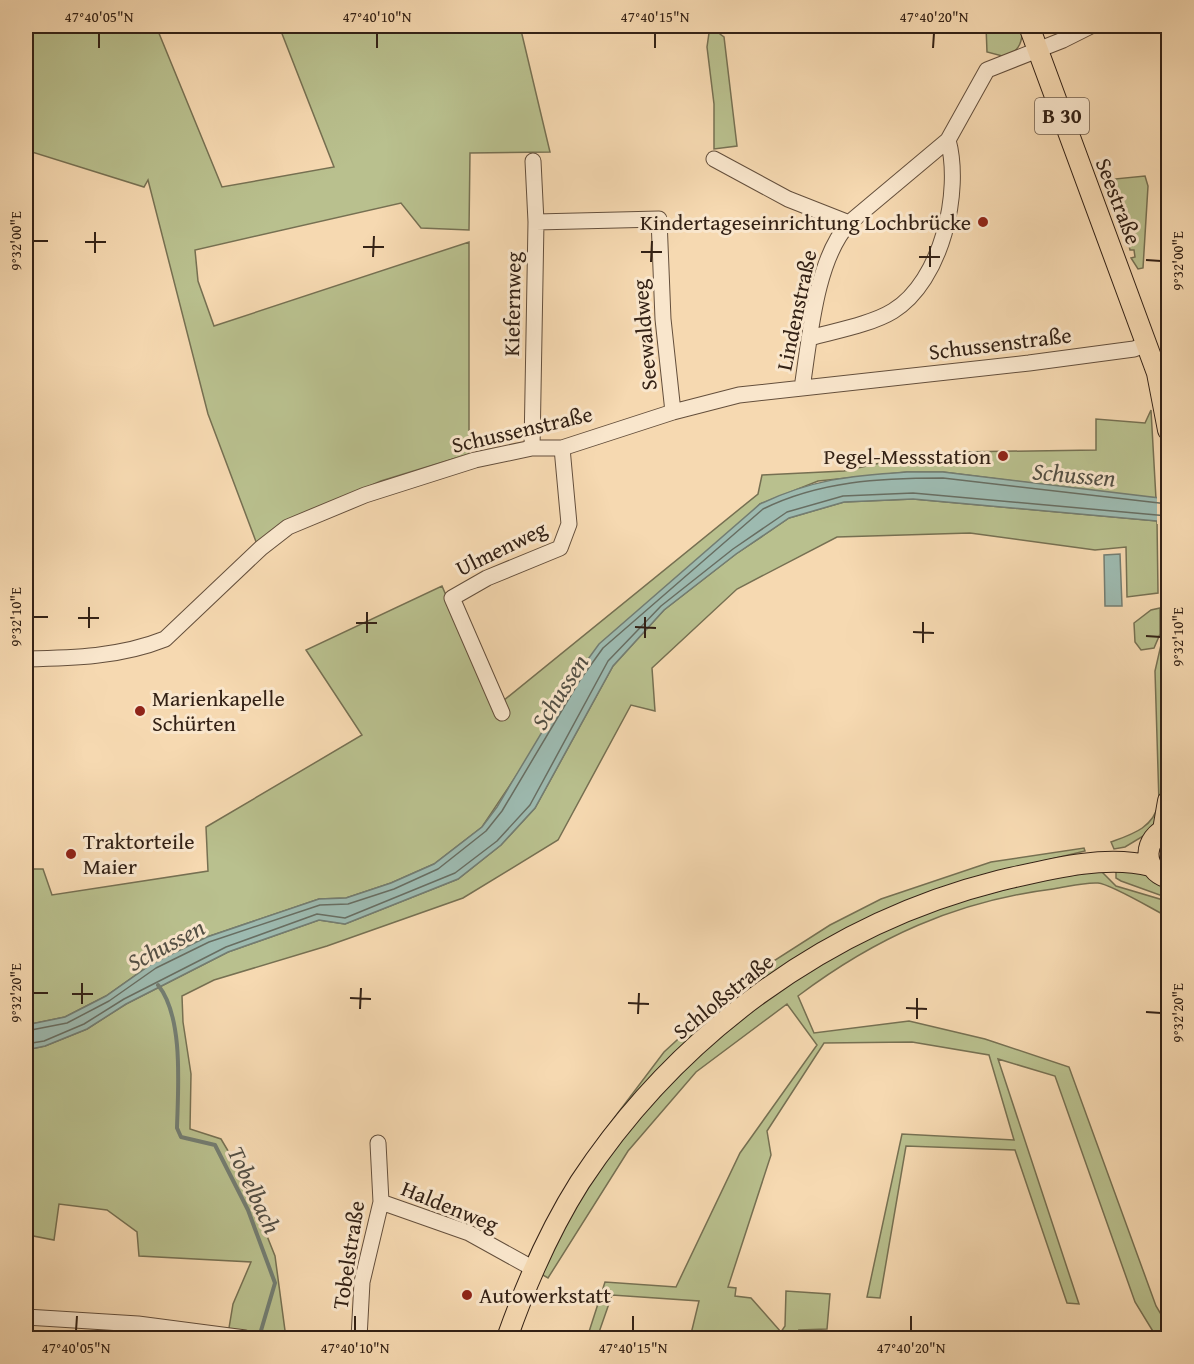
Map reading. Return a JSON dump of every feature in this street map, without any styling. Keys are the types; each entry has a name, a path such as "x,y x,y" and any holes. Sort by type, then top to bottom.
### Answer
{"main road":[{"name":"Seestraße","path":"1029,26 1147,345 1163,371 1168,430"},
{"path":"1168,801 1160,834 1148,858 1156,872 1168,878"},
{"name":"Schloßstraße","path":"1105,862 1160,834"},
{"name":"Schloßstraße","path":"507,1338 534,1269 580,1182 620,1128 658,1083 708,1035 760,993 820,953 888,918 932,900 1028,874 1105,862 1151,866"}],"street":[{"name":"Lindenstraße","path":"802,388 825,266 836,237 849,223 948,140 987,70 1091,26"},
{"path":"810,338 892,312 918,289 931,266 947,222 953,160 948,140"},
{"path":"714,159 788,199 849,223"},
{"name":"Kiefernweg","path":"532,448 536,222 533,162"},
{"name":"Seewaldweg","path":"536,222 659,219 663,319 673,412"},
{"name":"Schussenstraße","path":"26,659 105,655 147,646 165,639 261,548 288,527 365,495 475,460 532,448 562,448 673,412 739,395 1029,363 1134,349 1147,345"},
{"name":"Ulmenweg","path":"502,713 452,598 487,578 560,548 569,524 562,448"},
{"name":"Tobelstraße","path":"359,1338 362,1282 381,1202 378,1143"},
{"name":"Haldenweg","path":"381,1202 469,1233 534,1269"},
{"path":"26,1317 138,1324 245,1338"}],"green space":[{"path":"26,26 156,26 222,187 334,167 279,26 520,26 550,152 470,153 469,230 421,228 401,203 195,250 198,281 214,326 469,242 469,454 381,481 285,523 258,547 208,414 148,180 144,187 29,151 26,153"},
{"path":"710,26 723,26 720,34 724,37 737,146 714,149 714,104 707,47"},
{"path":"986,26 1022,26 1021,41 1017,48 1006,57 987,52"},
{"path":"1145,176 1148,186 1143,268 1138,269 1131,258 1135,257 1134,250 1130,250 1117,205 1104,180"},
{"path":"1151,410 1156,499 943,472 907,472 818,481 760,504 528,758 482,827 434,864 391,883 346,898 319,899 207,937 153,963 106,996 65,1017 26,1025 26,869 43,869 52,895 208,871 206,827 362,735 306,650 442,586 499,719 503,701 758,494 762,475 844,471 903,458 956,452 1096,450 1096,419 1145,423"},
{"path":"913,499 1157,521 1158,593 1127,597 1126,547 1095,550 970,533 837,537 737,589 652,668 655,711 631,705 558,840 463,898 327,946 214,980 182,996 183,1022 191,1074 190,1129 221,1139 243,1176 275,1256 286,1338 228,1334 233,1304 251,1262 139,1256 137,1232 107,1210 59,1204 54,1240 33,1236 26,1312 26,1050 45,1046 87,1029 126,1004 228,952 319,920 345,924 458,879 501,845 535,808 613,666 664,610 736,554 789,518 844,502"},
{"path":"1160,608 1160,634 1154,648 1141,650 1135,642 1134,623 1151,610"},
{"path":"1164,613 1167,613 1167,726 1163,809 1150,832 1125,847 1114,849 1111,842 1141,829 1152,819 1159,803 1155,671 1163,636"},
{"path":"1084,848 1085,851 976,877 741,1000 772,962 830,925 881,899 991,862"},
{"path":"1101,871 1116,886 1163,900 1168,906 1168,917 1122,892 1098,883 1017,895 950,913 918,925 857,957 798,996 814,1033 909,1021 985,1039 1069,1067 1156,1306 1168,1326 1168,1338 1157,1338 1135,1302 1055,1076 998,1059 1079,1304 1067,1303 1015,1150 906,1146 880,1298 867,1297 902,1134 1014,1140 989,1055 912,1042 824,1043 767,1131 771,1155 728,1287 736,1288 735,1296 751,1298 781,1332 785,1326 786,1291 830,1294 827,1329 799,1330 801,1338 690,1338 699,1301 612,1295 597,1338 587,1338 605,1282 676,1287 740,1153 817,1045 787,1004 696,1072 628,1151 548,1278 541,1274 572,1213 601,1167 680,1071 755,1006 834,955 931,909 1040,880"},
{"path":"1116,871 1143,871 1168,888 1168,898 1121,881 1116,878"},
{"path":"757,970 724,1011 604,1138 599,1138 664,1052"},
{"path":"26,1331 150,1338 26,1338"}],"water":[{"path":"907,472 943,472 1168,499 1168,522 913,499 844,502 789,518 736,554 664,610 613,666 535,808 501,845 458,879 345,924 319,920 228,952 126,1004 87,1029 45,1046 26,1050 26,1025 65,1017 106,996 153,963 207,937 319,899 346,898 391,883 434,864 482,827 497,807 575,677 599,644 760,504 797,489 832,480"},
{"path":"1120,554 1122,606 1105,606 1104,555"}],"pier":[{"path":"1157,496 1168,496 1168,525 1157,524"}],"waterway":[{"name":"Tobelbach","path":"158,985 172,1015 176,1034 177,1128 181,1137 215,1145 248,1210 275,1283 260,1334"}],"place":[{"name":"Kindertageseinrichtung Lochbrücke","path":"983,222"},
{"name":"Pegel-Messstation","path":"1003,456"},
{"name":"Marienkapelle Schürten","path":"140,711"},
{"name":"Traktorteile Maier","path":"71,854"},
{"name":"Autowerkstatt","path":"467,1295"}],"water label":[{"name":"Schussen","path":"1074,475"},
{"name":"Schussen","path":"560,692"},
{"name":"Schussen","path":"166,945"}]}
